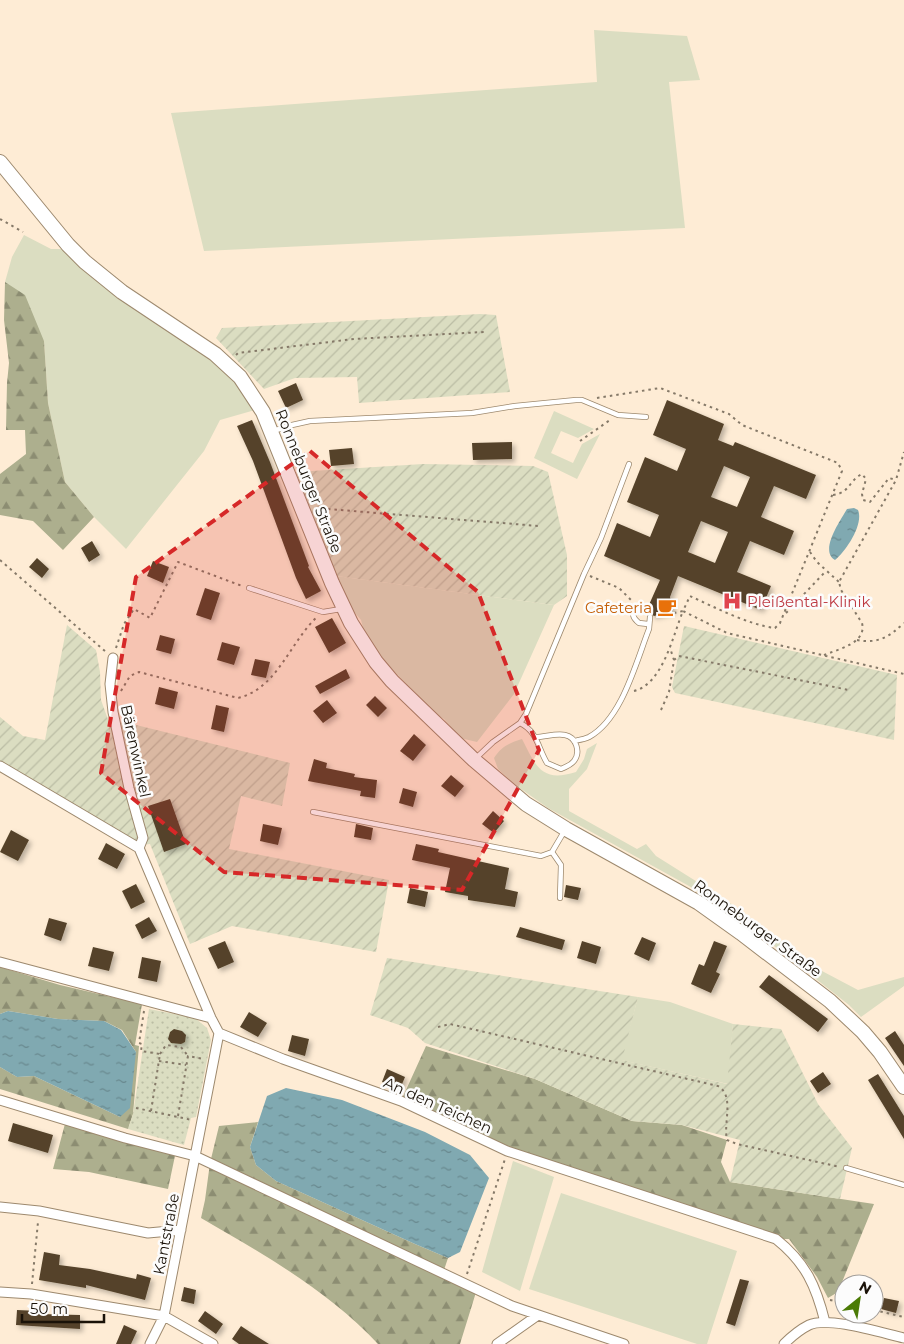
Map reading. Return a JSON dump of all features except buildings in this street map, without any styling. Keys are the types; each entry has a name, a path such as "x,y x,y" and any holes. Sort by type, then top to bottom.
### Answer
{"main road":[{"name":"Ronneburger Straße","path":"0,162 68,245 85,262 122,292 199,342 228,364 253,395 264,412 343,608 362,642 392,681 474,760 526,804 566,829 684,894 741,932 847,1016 880,1052 904,1087"}],"street":[{"name":"Bärenwinkel","path":"113,658 110,684 113,712 129,788 143,838 139,848 211,1018"},
{"path":"0,766 139,848"},
{"path":"0,962 211,1018 218,1033"},
{"name":"Kantstraße","path":"150,1344 164,1316 218,1033"},
{"name":"An den Teichen","path":"218,1033 283,1059 401,1101 507,1151 776,1239 791,1251 807,1272 826,1322"},
{"path":"0,1100 125,1138 195,1156 512,1306 624,1344"},
{"path":"0,1207 39,1211 148,1233 181,1230"},
{"path":"0,1292 31,1294 164,1316 213,1344"},
{"path":"497,1344 538,1315"},
{"path":"784,1344 794,1334 810,1324 826,1322 904,1338"}],"lane":[{"path":"272,432 310,421 472,413 515,406 582,400 618,415 646,417"},
{"path":"474,760 493,742 520,723 526,714 584,574 601,538 629,464"},
{"path":"249,588 323,612 343,608"},
{"path":"647,611 638,607 633,613 633,617 638,623 648,624"},
{"path":"574,741 588,738 609,719 624,692 652,617"},
{"path":"520,723 527,726 536,737 546,761 553,767 560,769 574,762 578,754 577,747 574,741 566,735 536,737"},
{"path":"313,812 541,856 552,852 566,829"},
{"path":"552,852 561,865 560,898"},
{"path":"846,1168 904,1185"}],"path":[{"path":"0,218 23,232"},
{"path":"228,364 238,353 354,339 484,332"},
{"path":"582,400 660,388 729,414 742,425 838,463 842,470 780,623 775,628 767,627 730,614 690,596 661,667 651,679 637,690 624,692"},
{"path":"580,441 618,415"},
{"path":"840,582 896,480 904,452"},
{"path":"832,495 846,490 862,474 866,478 862,494 863,500 870,502 889,478 896,480"},
{"path":"302,506 539,526"},
{"path":"810,551 817,562 840,582 844,596 862,623 863,629 862,635 857,640 824,656"},
{"path":"0,560 113,658 124,624 134,609 150,618 178,562 249,588"},
{"path":"784,614 826,571"},
{"path":"584,574 619,588 638,607"},
{"path":"652,617 683,611 727,633 904,674"},
{"path":"113,712 118,696 130,676 139,672 238,698 246,696 272,678 306,628 323,612"},
{"path":"857,640 870,643 895,631 904,623"},
{"path":"661,710 669,692 674,660 670,648"},
{"path":"674,660 679,656 848,690"},
{"path":"146,1002 139,1043 142,1044 141,1051 160,1054"},
{"path":"438,1027 450,1024 718,1086 724,1089 728,1096 725,1131 728,1140 736,1144 846,1168"},
{"path":"151,1111 160,1054 166,1045 181,1047 188,1056 213,1060"},
{"path":"178,1116 188,1056"},
{"path":"160,1061 186,1065"},
{"path":"136,1108 201,1122"},
{"path":"464,1283 507,1151"},
{"path":"31,1294 39,1211"},
{"path":"820,1302 834,1300"},
{"path":"884,1312 904,1317"}],"highlighted area":[{"path":"310,451 478,592 539,750 462,890 224,872 101,773 136,577"}],"green space":[{"path":"594,30 687,36 700,80 669,82 685,228 204,251 171,113 597,82"},
{"path":"24,235 51,249 66,249 217,363 240,388 255,410 220,420 204,451 126,549 94,517 65,482 48,403 44,341 5,282 12,257"},
{"path":"5,282 25,295 44,341 48,403 65,482 94,517 63,550 33,521 0,515 0,474 26,454 25,430 6,430 9,363 4,320"},
{"path":"480,314 496,315 510,392 359,403 357,377 295,378 264,389 216,338 222,328"},
{"path":"554,411 594,429 578,438 561,431 551,453 573,463 582,444 600,434 577,479 534,458"},
{"path":"423,464 533,466 548,472 567,555 567,596 554,605 336,576 296,472"},
{"path":"336,576 554,605 514,694 477,742 460,738 444,719 434,713 389,666 365,635 361,620 349,606"},
{"path":"67,625 96,650 100,672 101,700 110,725 124,722 290,763 282,806 241,796 229,849 389,880 376,952 232,926 190,944 150,844 142,845 0,761 0,717 23,736 45,740"},
{"path":"684,626 897,675 894,740 675,693 672,687"},
{"path":"522,739 531,757 541,770 547,774 555,775 576,772 584,759 587,749 597,743 587,769 569,789 569,811 637,849 646,844 656,856 726,900 822,971 858,990 904,977 904,986 861,1017 849,1005 741,920 689,886 548,808 514,784 498,769 494,758 506,746"},
{"path":"387,958 638,997 622,1060 727,1084 733,1024 781,1029 818,1104 852,1148 840,1199 730,1182 740,1140 682,1125 632,1121 535,1079 425,1043 408,1028 370,1015"},
{"path":"0,967 60,985 142,1004 135,1045 139,1046 133,1114 128,1129 0,1089 0,1067 17,1077 34,1076 120,1117 136,1052 122,1030 104,1021 58,1019 8,1011 0,1014"},
{"path":"638,997 670,1002 733,1024 728,1084 621,1060"},
{"path":"149,1009 195,1018 207,1028 211,1040 196,1117 191,1118 184,1145 128,1129 133,1114"},
{"path":"426,1046 535,1079 632,1121 682,1125 727,1140 721,1162 730,1182 874,1204 845,1274 834,1274 834,1294 828,1298 817,1277 789,1239 776,1239 507,1151 401,1101"},
{"path":"66,1120 176,1151 168,1189 89,1172 53,1169"},
{"path":"258,1122 250,1147 256,1165 276,1181 448,1258 443,1273 477,1289 460,1344 378,1344 359,1325 317,1290 201,1218 210,1163 219,1126"},
{"path":"513,1161 554,1177 520,1291 482,1272"},
{"path":"561,1193 737,1251 707,1344 697,1344 529,1289"}],"water":[{"path":"854,508 858,510 859,516 856,530 849,544 835,560 829,550 832,536 847,509"},
{"path":"8,1011 58,1019 104,1021 121,1030 136,1052 130,1108 120,1117 34,1076 17,1077 0,1067 0,1014"},
{"path":"286,1088 342,1100 425,1132 470,1155 489,1178 460,1252 448,1258 415,1244 276,1181 256,1165 250,1147 267,1096"}],"place":[{"name":"Pleißental-Klinik","path":"732,601"},
{"name":"Cafeteria","path":"667,607"}]}
